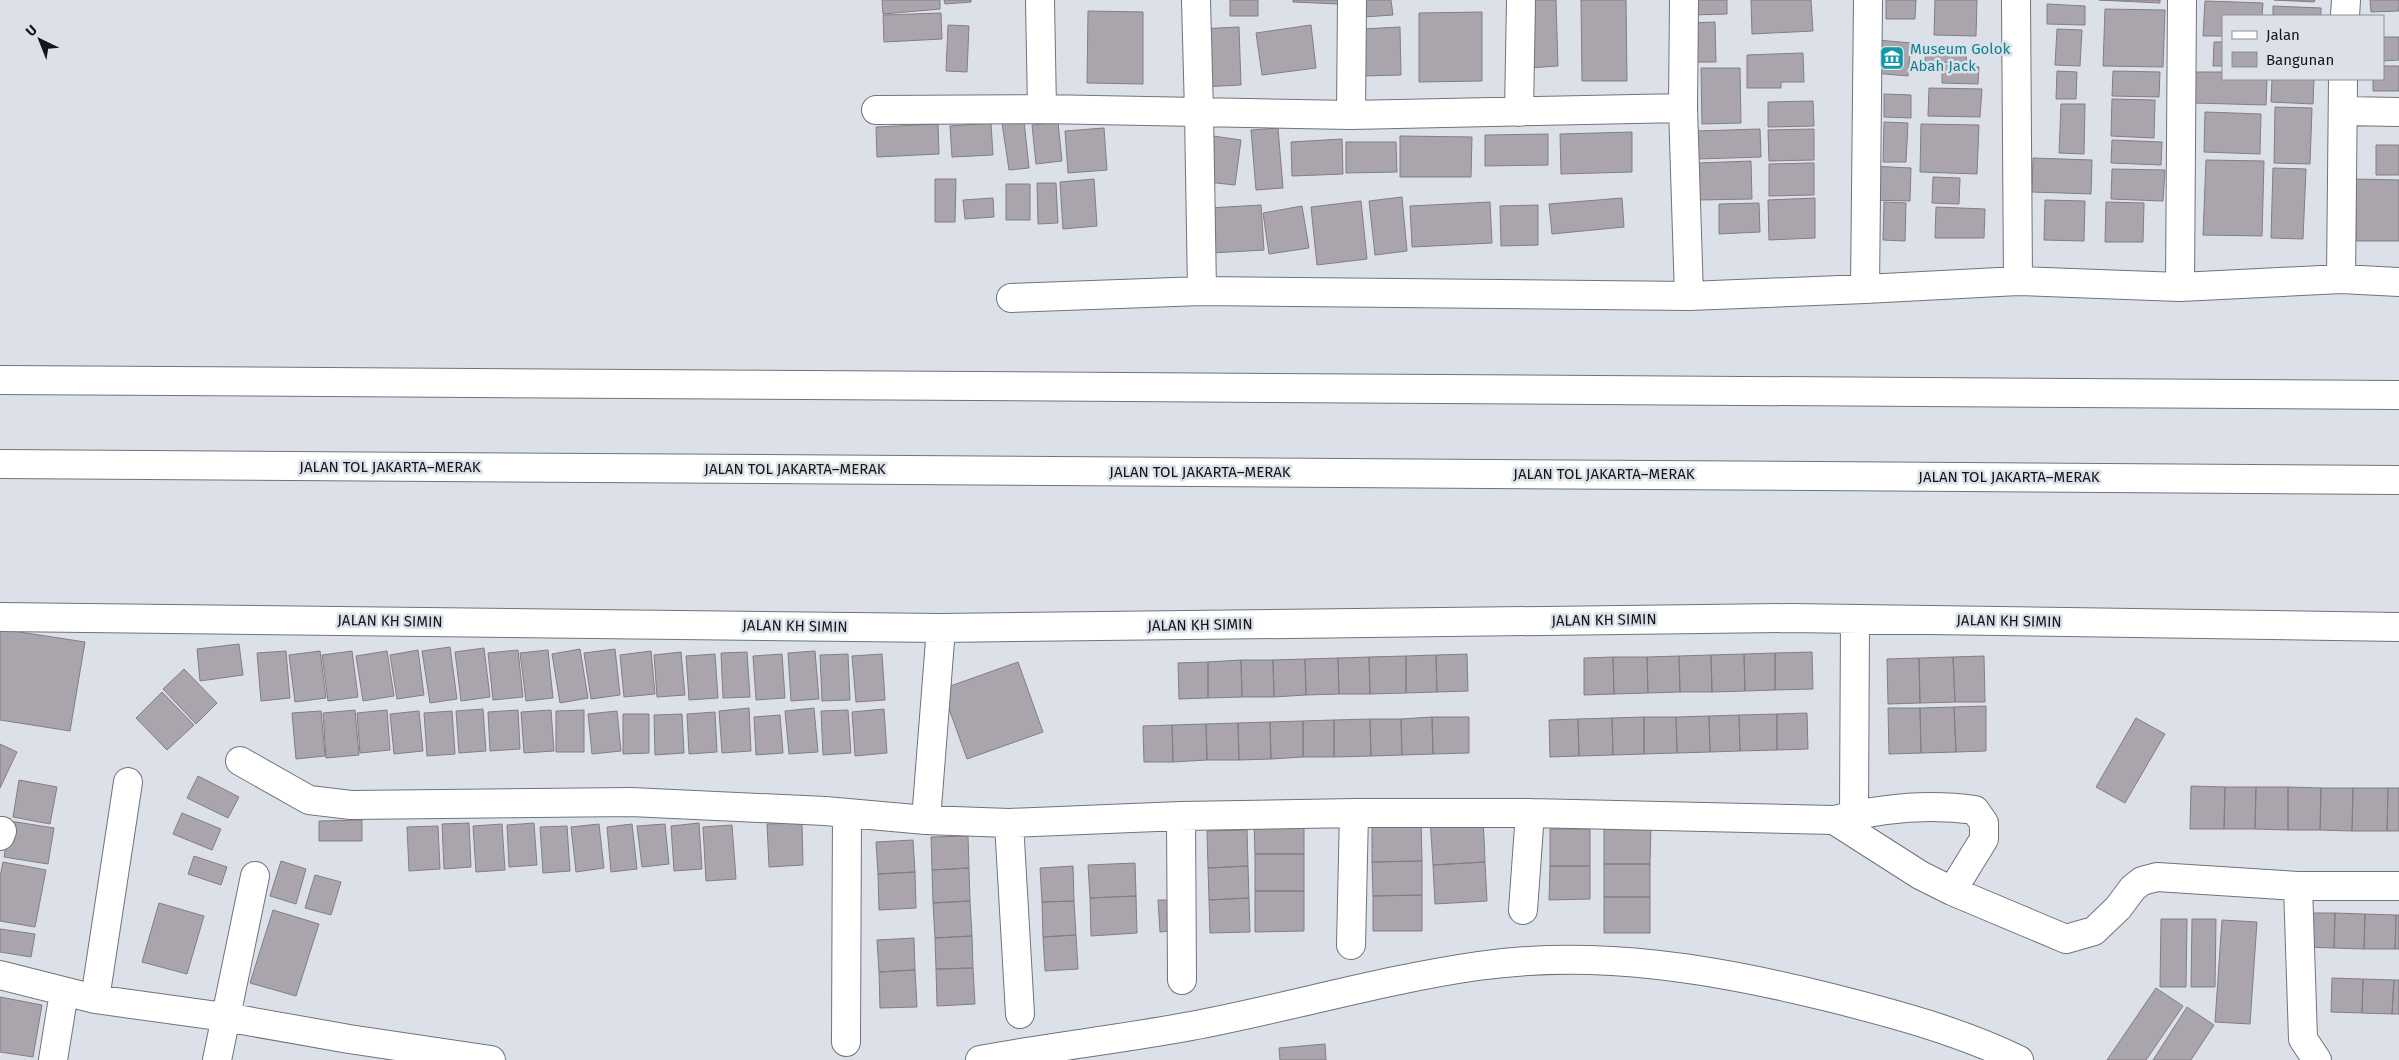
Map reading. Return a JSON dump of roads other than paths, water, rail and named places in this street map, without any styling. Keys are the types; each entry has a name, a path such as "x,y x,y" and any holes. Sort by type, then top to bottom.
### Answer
{"main road":[{"path":"1040,0 1042,109"},
{"path":"1196,0 1202,291"},
{"path":"1351,115 1352,0"},
{"path":"1519,112 1521,0"},
{"path":"1684,0 1683,108 1689,296"},
{"path":"1865,289 1868,0"},
{"path":"2016,0 2018,281"},
{"path":"2180,287 2182,0"},
{"path":"2345,15 2346,0"},
{"path":"2341,279 2344,80"},
{"path":"876,110 1042,109 1351,115 1683,108"},
{"path":"2342,111 2399,112"},
{"path":"1011,298 1202,291 1689,296 2018,281 2180,287 2341,279 2399,282"},
{"path":"0,380 2399,395"},
{"name":"JALAN TOL JAKARTA–MERAK","path":"0,464 2399,480"},
{"name":"JALAN KH SIMIN","path":"0,616 941,628 1854,619 2399,627"},
{"path":"1844,817 1854,619"},
{"path":"926,820 941,628"},
{"path":"240,761 309,800 351,805 631,802 847,813 926,820 1009,823 1181,816 1354,813 1844,817 1913,806 1949,806 1975,810 1984,823 1984,840 1952,891"},
{"path":"95,999 128,782"},
{"path":"846,1042 847,813"},
{"path":"1351,945 1354,813"},
{"path":"1522,910 1530,813"},
{"path":"1181,816 1182,980"},
{"path":"1844,817 1920,875 1952,891 2066,939 2094,931 2118,908 2132,888 2142,881 2157,877 2298,886 2399,886"},
{"path":"1009,823 1020,1014"},
{"path":"216,1060 255,876"},
{"path":"2298,886 2303,1039 2317,1060"},
{"path":"980,1060 1191,1026 1348,991 1479,966 1547,961 1619,960 1680,967 1771,983 1877,1009 1946,1030 2019,1060"},
{"path":"0,975 95,999 225,1017 349,1039 491,1060"},
{"path":"53,1060 64,992"}],"place":[{"name":"Museum Golok Abah Jack","path":"1892,58"}]}
